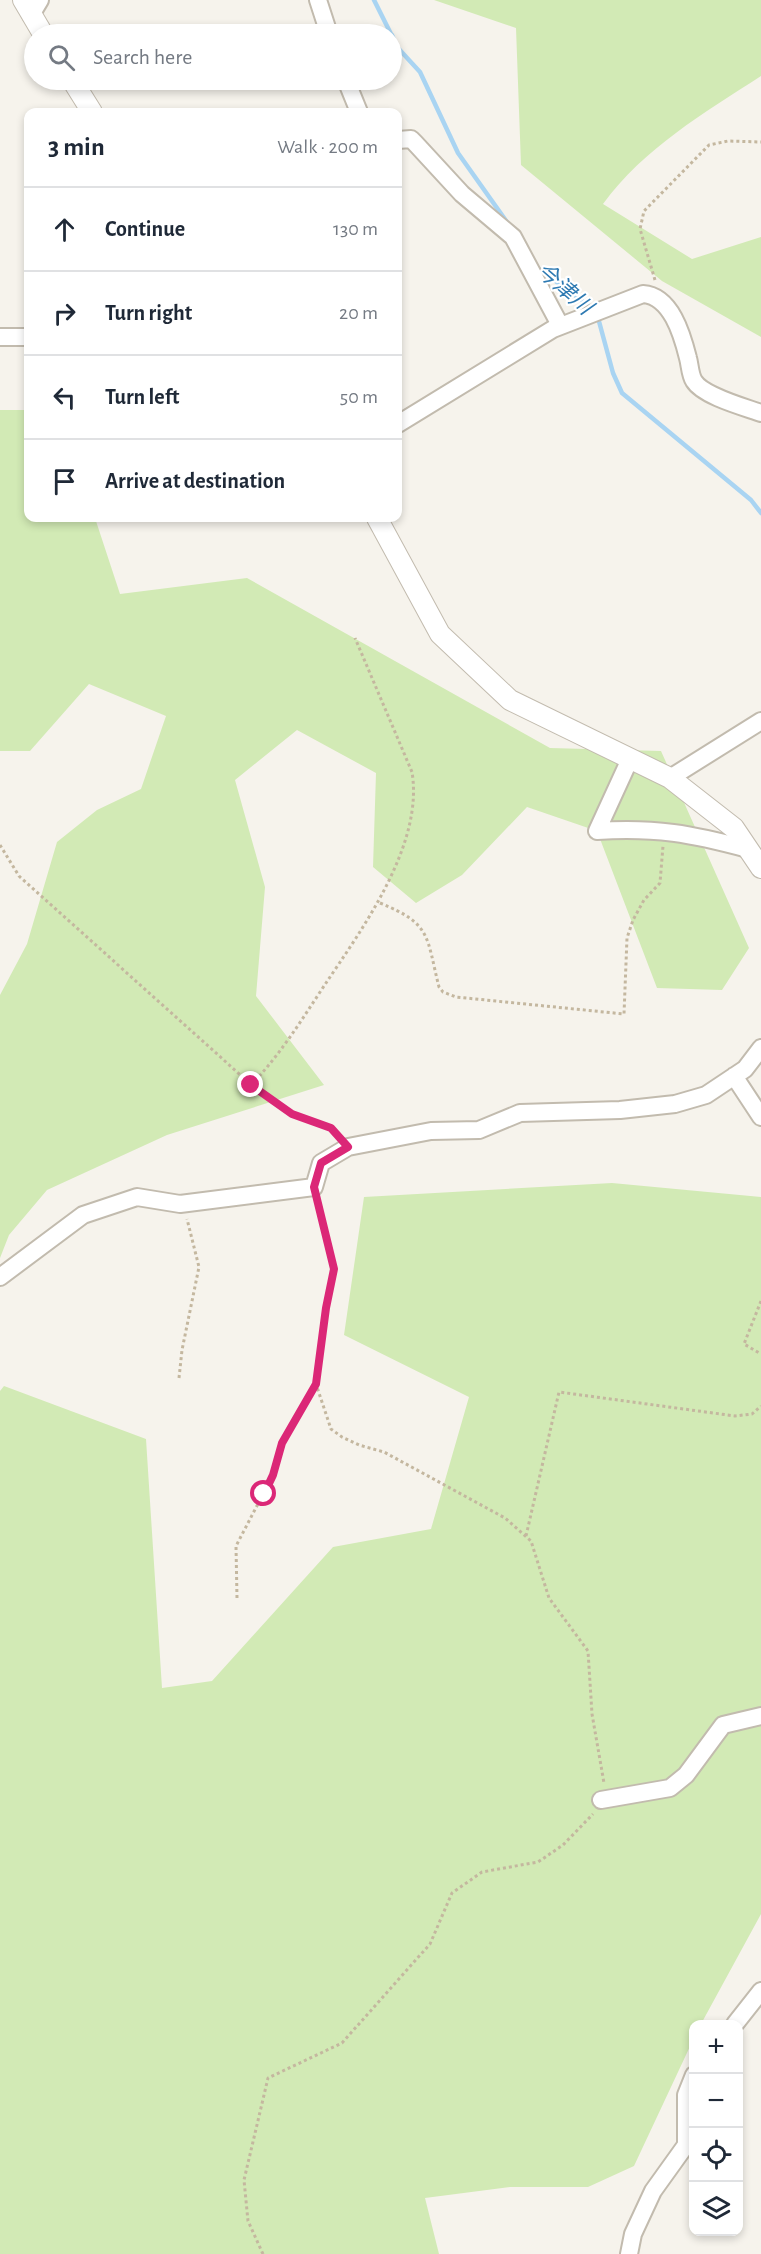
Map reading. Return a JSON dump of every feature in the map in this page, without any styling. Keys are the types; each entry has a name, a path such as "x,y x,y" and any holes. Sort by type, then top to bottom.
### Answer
{"street":[{"path":"318,0 326,24"},
{"path":"31,5 40,24"},
{"path":"78,90 90,108"},
{"path":"350,90 357,108"},
{"path":"402,140 411,139 462,194 513,237 560,325"},
{"path":"402,422 560,325 643,294 653,295 669,308 688,357 693,381 703,390 761,413"},
{"path":"0,337 24,337"},
{"path":"379,522 440,634 510,700 670,778 734,828 761,868"},
{"path":"670,778 761,721"},
{"path":"630,759 597,831 643,828 670,830 748,849"},
{"path":"0,1277 84,1215 137,1197 180,1204 314,1187 321,1163 348,1147 431,1131 479,1130 520,1113 620,1110 675,1104 706,1095 745,1069 761,1048"},
{"path":"734,1076 761,1117"},
{"path":"601,1800 670,1788 686,1775 723,1725 761,1716"},
{"path":"739,2020 761,1992"},
{"path":"629,2254 633,2234 653,2191 686,2145 686,2095 689,2086"}],"path":[{"path":"661,301 640,229 644,211 710,145 728,141 761,142"},
{"path":"251,1085 274,1062 380,903 402,847 415,788 409,765 355,638"},
{"path":"380,903 417,921 426,936 439,987 443,992 456,997 624,1014 627,938 633,920 644,900 660,883 663,844 670,830"},
{"path":"0,845 19,876 251,1085 292,1114 331,1128 348,1147"},
{"path":"237,1598 236,1546 273,1475 282,1443 316,1384 326,1308 334,1269 314,1187"},
{"path":"179,1378 182,1350 199,1267 189,1225 180,1204"},
{"path":"761,1300 744,1344 761,1354"},
{"path":"263,2254 248,2221 244,2180 268,2078 342,2043 430,1944 452,1893 483,1872 538,1862 571,1837 598,1807 604,1774 592,1714 588,1651 549,1598 540,1563 531,1541 505,1518 384,1452 342,1437 331,1429 316,1384"},
{"path":"526,1536 559,1392 735,1416 752,1414 761,1406"}],"green space":[{"path":"434,0 761,0 761,76 697,118 656,149 619,184 603,204 692,259 761,237 761,337 662,281 521,165 516,28"},
{"path":"0,410 24,410 24,522 96,522 120,594 247,578 550,748 661,751 749,948 722,990 657,988 597,831 527,807 462,875 416,903 373,867 376,773 297,730 235,780 265,887 256,996 324,1085 167,1135 47,1190 9,1235 0,1258 0,995 27,944 57,842 97,810 141,789 166,716 89,684 30,751 0,751"},
{"path":"612,1183 761,1197 761,1914 703,2020 689,2020 689,2049 634,2166 588,2187 510,2187 425,2198 439,2254 0,2254 0,1391 4,1386 146,1439 162,1688 212,1681 333,1547 431,1529 469,1397 344,1335 364,1197"}],"waterway":[{"name":"今津川","path":"374,0 386,24"},
{"name":"今津川","path":"402,52 420,72 458,153 509,225"},
{"name":"今津川","path":"539,269 592,308"},
{"name":"今津川","path":"597,314 613,373 622,393 751,500 761,513"}],"route":[{"path":"251,1085 292,1114 331,1128 348,1147 321,1163 314,1187 334,1269 326,1308 316,1384 282,1443 273,1475 264,1494"}]}
